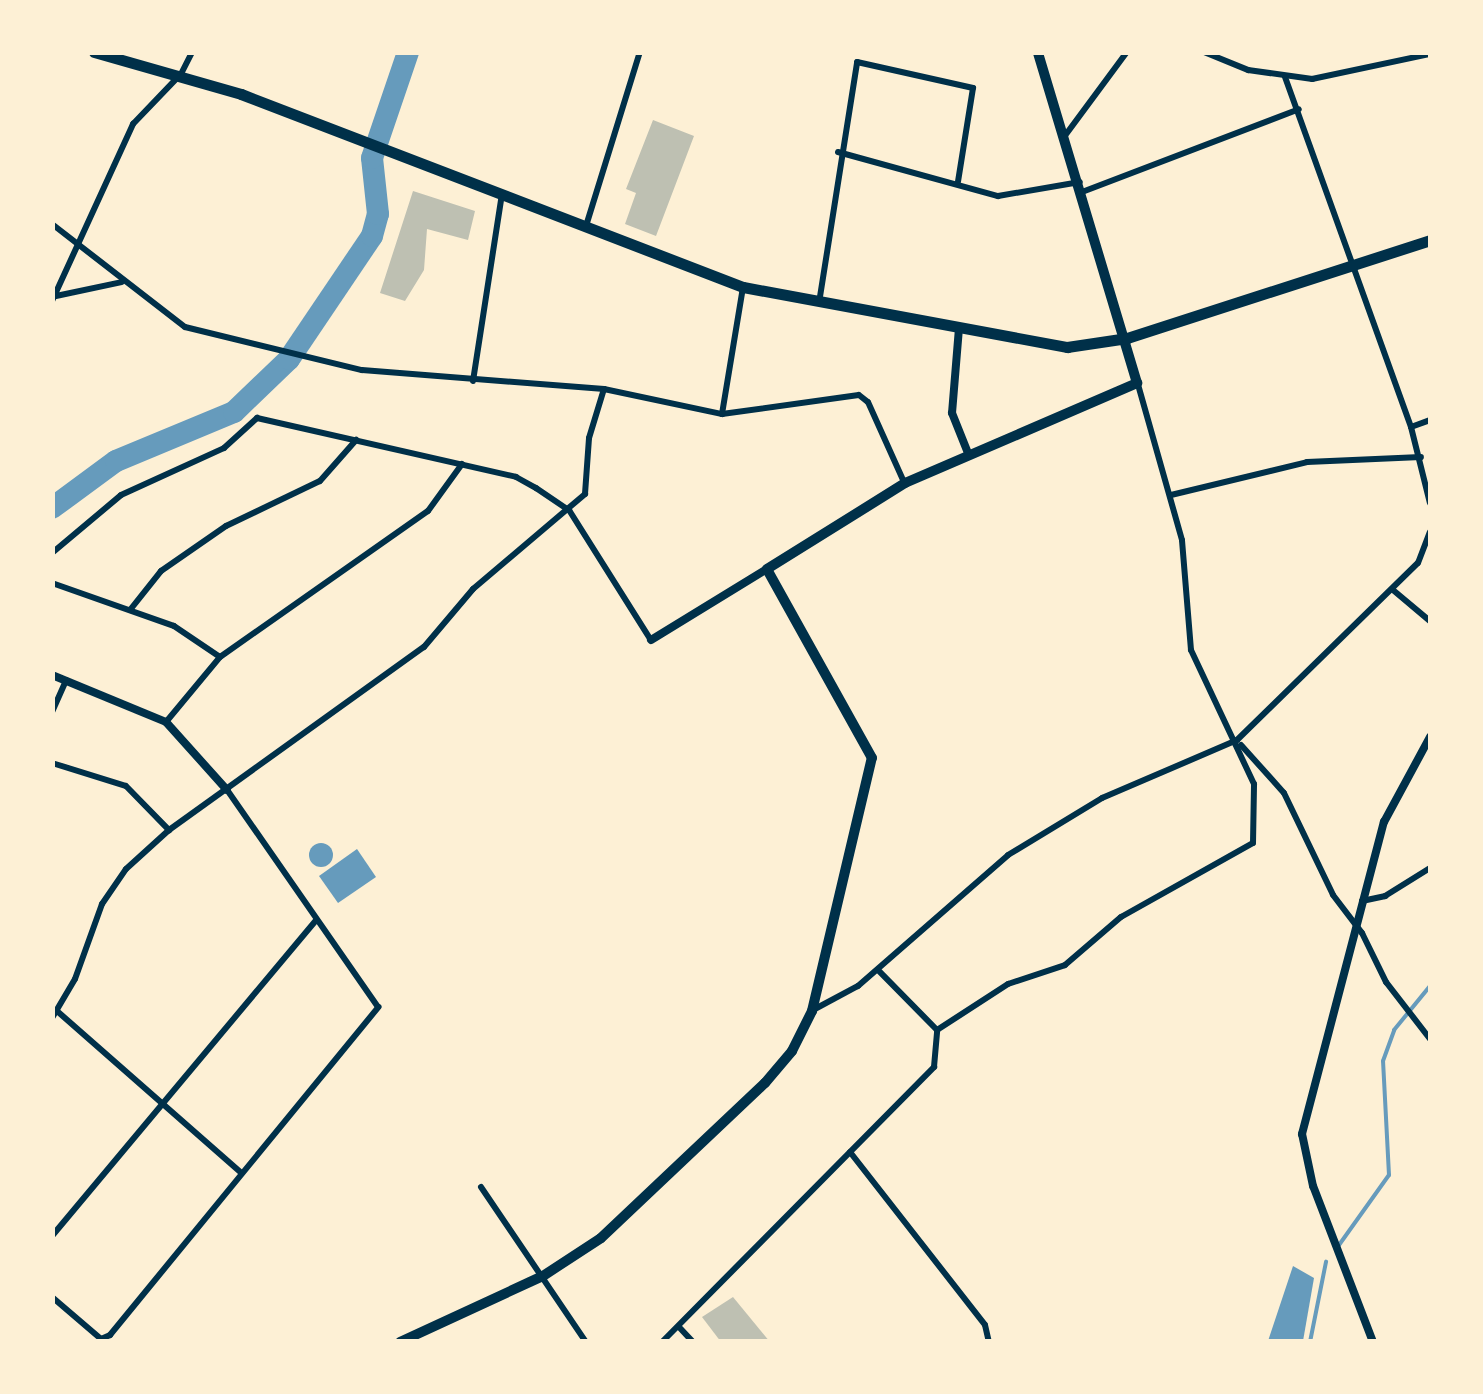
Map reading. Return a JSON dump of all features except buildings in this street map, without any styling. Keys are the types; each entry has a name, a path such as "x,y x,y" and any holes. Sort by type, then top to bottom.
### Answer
{"highway":[{"path":"94,52 182,74 744,287 1067,347 1127,338 1430,240"}],"main road":[{"path":"400,1342 543,1276 602,1238 765,1083 792,1051 812,1011 872,758 767,569 905,483 1137,383 1127,338 1038,52"}],"street":[{"path":"53,298 133,124 182,74 192,52"},
{"path":"586,226 640,52"},
{"path":"1064,137 1126,52"},
{"path":"1204,52 1285,76 1312,79 1430,54"},
{"path":"819,303 838,152 857,62 973,88 958,182"},
{"path":"1285,76 1412,428 1430,503"},
{"path":"838,152 998,196 1081,187 1298,109"},
{"path":"473,381 502,194"},
{"path":"52,224 81,241 123,282 186,327 362,370 604,389 722,414 859,395 868,402 905,483"},
{"path":"53,298 123,282"},
{"path":"722,414 744,287"},
{"path":"959,328 952,413 968,453"},
{"path":"937,1030 1008,984 1064,966 1121,917 1244,853 1254,844 1254,784 1191,650 1182,540 1137,383"},
{"path":"240,1172 55,1014 102,904 126,869 169,830 424,647 472,588 585,494 589,438 604,389"},
{"path":"52,553 121,495 224,448 258,418 516,477 568,510 652,640 767,569"},
{"path":"1412,428 1430,420"},
{"path":"130,610 161,571 226,526 320,481 356,440"},
{"path":"1171,495 1306,462 1421,457"},
{"path":"166,722 220,657 428,511 462,464"},
{"path":"812,1011 878,970 1008,855 1102,798 1236,740 1418,563 1430,532"},
{"path":"52,582 174,626 220,657"},
{"path":"1392,590 1430,620"},
{"path":"52,675 166,722 226,790 378,1007 110,1334 100,1339 52,1297"},
{"path":"52,712 66,680"},
{"path":"1373,1342 1314,1186 1302,1134 1384,822 1430,737"},
{"path":"1236,740 1284,793 1354,929 1430,1039"},
{"path":"52,763 126,786 169,830"},
{"path":"1362,902 1386,896 1430,868"},
{"path":"52,1236 316,920"},
{"path":"662,1342 934,1066 937,1030 878,970"},
{"path":"850,1152 985,1325 989,1342"},
{"path":"481,1187 586,1342"},
{"path":"680,1327 693,1342"}],"water":[{"path":"321,843 330,846 330,864 321,867 312,864 309,855 312,846"},
{"path":"357,849 376,877 338,903 319,876"},
{"path":"1293,1266 1314,1278 1303,1341 1268,1341"}],"waterway":[{"path":"52,508 116,461 234,412 289,359 372,236 378,214 372,158 408,52"},
{"path":"1339,1245 1389,1175 1383,1061 1394,1030 1430,986"},
{"path":"1310,1342 1326,1262"}]}
